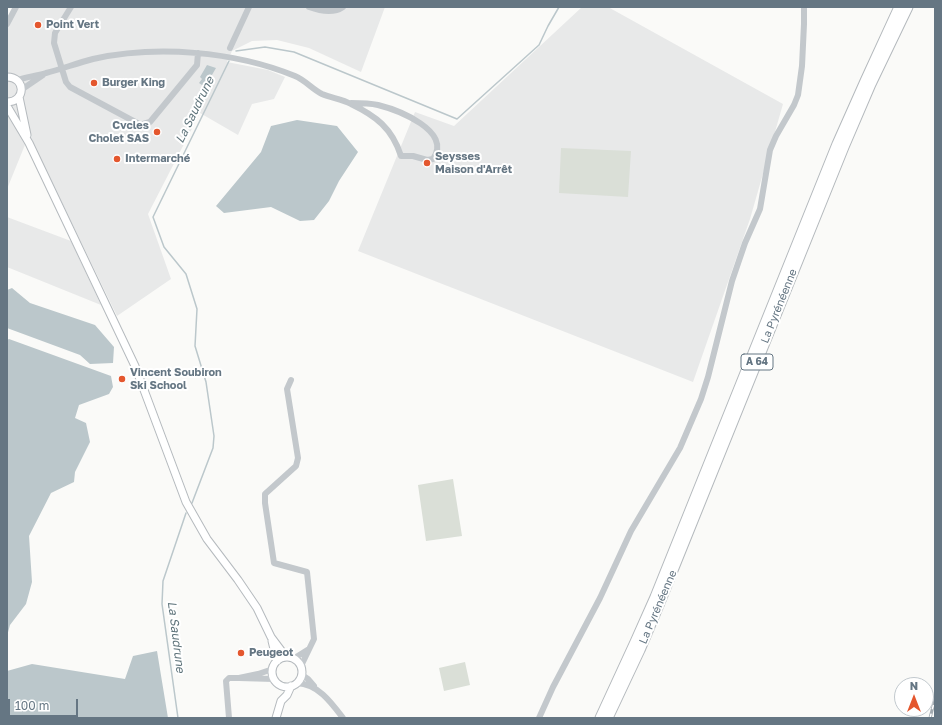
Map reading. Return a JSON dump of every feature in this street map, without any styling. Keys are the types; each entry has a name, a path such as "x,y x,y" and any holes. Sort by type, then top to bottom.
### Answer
{"highway":[{"name":"La Pyrénéenne","path":"600,718 655,598 837,144 899,7"},
{"name":"La Pyrénéenne","path":"608,718 660,605 844,147 874,78 908,7"}],"main road":[{"path":"7,77 13,77 19,83 29,143"},
{"path":"7,102 13,102 20,93"},
{"path":"7,106 29,143 135,366 186,502 207,539 257,608 271,637 277,661 272,670 281,701"},
{"path":"271,637 290,658 301,666 302,675 281,701 276,718"},
{"path":"277,661 290,658"},
{"path":"276,682 284,686 294,685"}],"street":[{"path":"7,24 16,7"},
{"path":"71,7 55,33 54,43 66,82 70,87 143,124 150,122 196,65 198,54"},
{"path":"230,48 249,7"},
{"path":"309,7 316,10 330,11 343,7"},
{"path":"539,718 553,687 600,598 631,531 680,448 701,398 708,377 732,281 745,243 760,209 770,150 798,95 802,66 804,7"},
{"path":"17,80 62,69 93,59 132,54 162,52 228,57 276,69 296,76 322,94 351,104 376,118 388,129 401,156 413,156 427,160 433,159 436,156 437,146 435,139 431,132 417,121 402,113 378,105 362,103 351,104"},
{"path":"20,93 46,73"},
{"path":"291,380 287,389 298,458 296,466 265,494 265,503 274,563 307,572 314,640 301,666"},
{"path":"290,658 309,650"},
{"path":"238,678 272,670"},
{"path":"302,675 331,703 342,718"},
{"path":"229,718 226,681 229,678 276,682"},
{"path":"294,685 306,683 316,689"}],"shaded area":[{"path":"17,7 385,7 361,72 309,48 277,40 252,41 232,51 227,62 268,70 285,77 274,99 252,104 238,135 200,113 148,214 171,279 117,316 29,135 7,189 7,26"},
{"path":"582,7 608,7 783,104 750,219 693,382 358,251 415,112 454,126"},
{"path":"207,65 216,68 205,87 199,83 202,79 200,77"},
{"path":"297,120 337,126 358,152 339,181 329,201 314,220 300,221 271,207 224,213 216,206 261,152 271,126"},
{"path":"561,148 631,151 628,197 559,193"},
{"path":"7,217 71,241 101,305 7,267"},
{"path":"12,288 30,303 95,325 114,347 113,363 90,364 80,355 7,328 7,290"},
{"path":"9,339 111,376 113,387 109,394 79,405 75,418 86,423 90,442 75,472 74,482 51,493 29,536 32,582 26,604 10,625 7,636 7,340"},
{"path":"453,479 462,536 426,541 418,485"},
{"path":"157,651 168,718 7,718 7,671 32,664 125,679 133,656"},
{"path":"465,662 470,685 444,691 439,668"}],"waterway":[{"name":"La Saudrune","path":"236,51 265,47 294,52 457,119 539,45 559,7"},
{"name":"La Saudrune","path":"192,503 213,448 214,436 206,382 195,346 197,309 186,274 164,247 153,217 229,61"},
{"name":"La Saudrune","path":"178,718 162,604 163,581 186,513"}],"railway":[{"path":"930,718 935,699"}],"place":[{"name":"Point Vert","path":"38,25"},
{"name":"Burger King","path":"94,83"},
{"name":"Cvcles Cholet SAS","path":"157,132"},
{"name":"Intermarché","path":"117,159"},
{"name":"Seysses Maison d'Arrêt","path":"427,163"},
{"name":"Vincent Soubiron Ski School","path":"122,379"},
{"name":"Peugeot","path":"241,653"}]}
